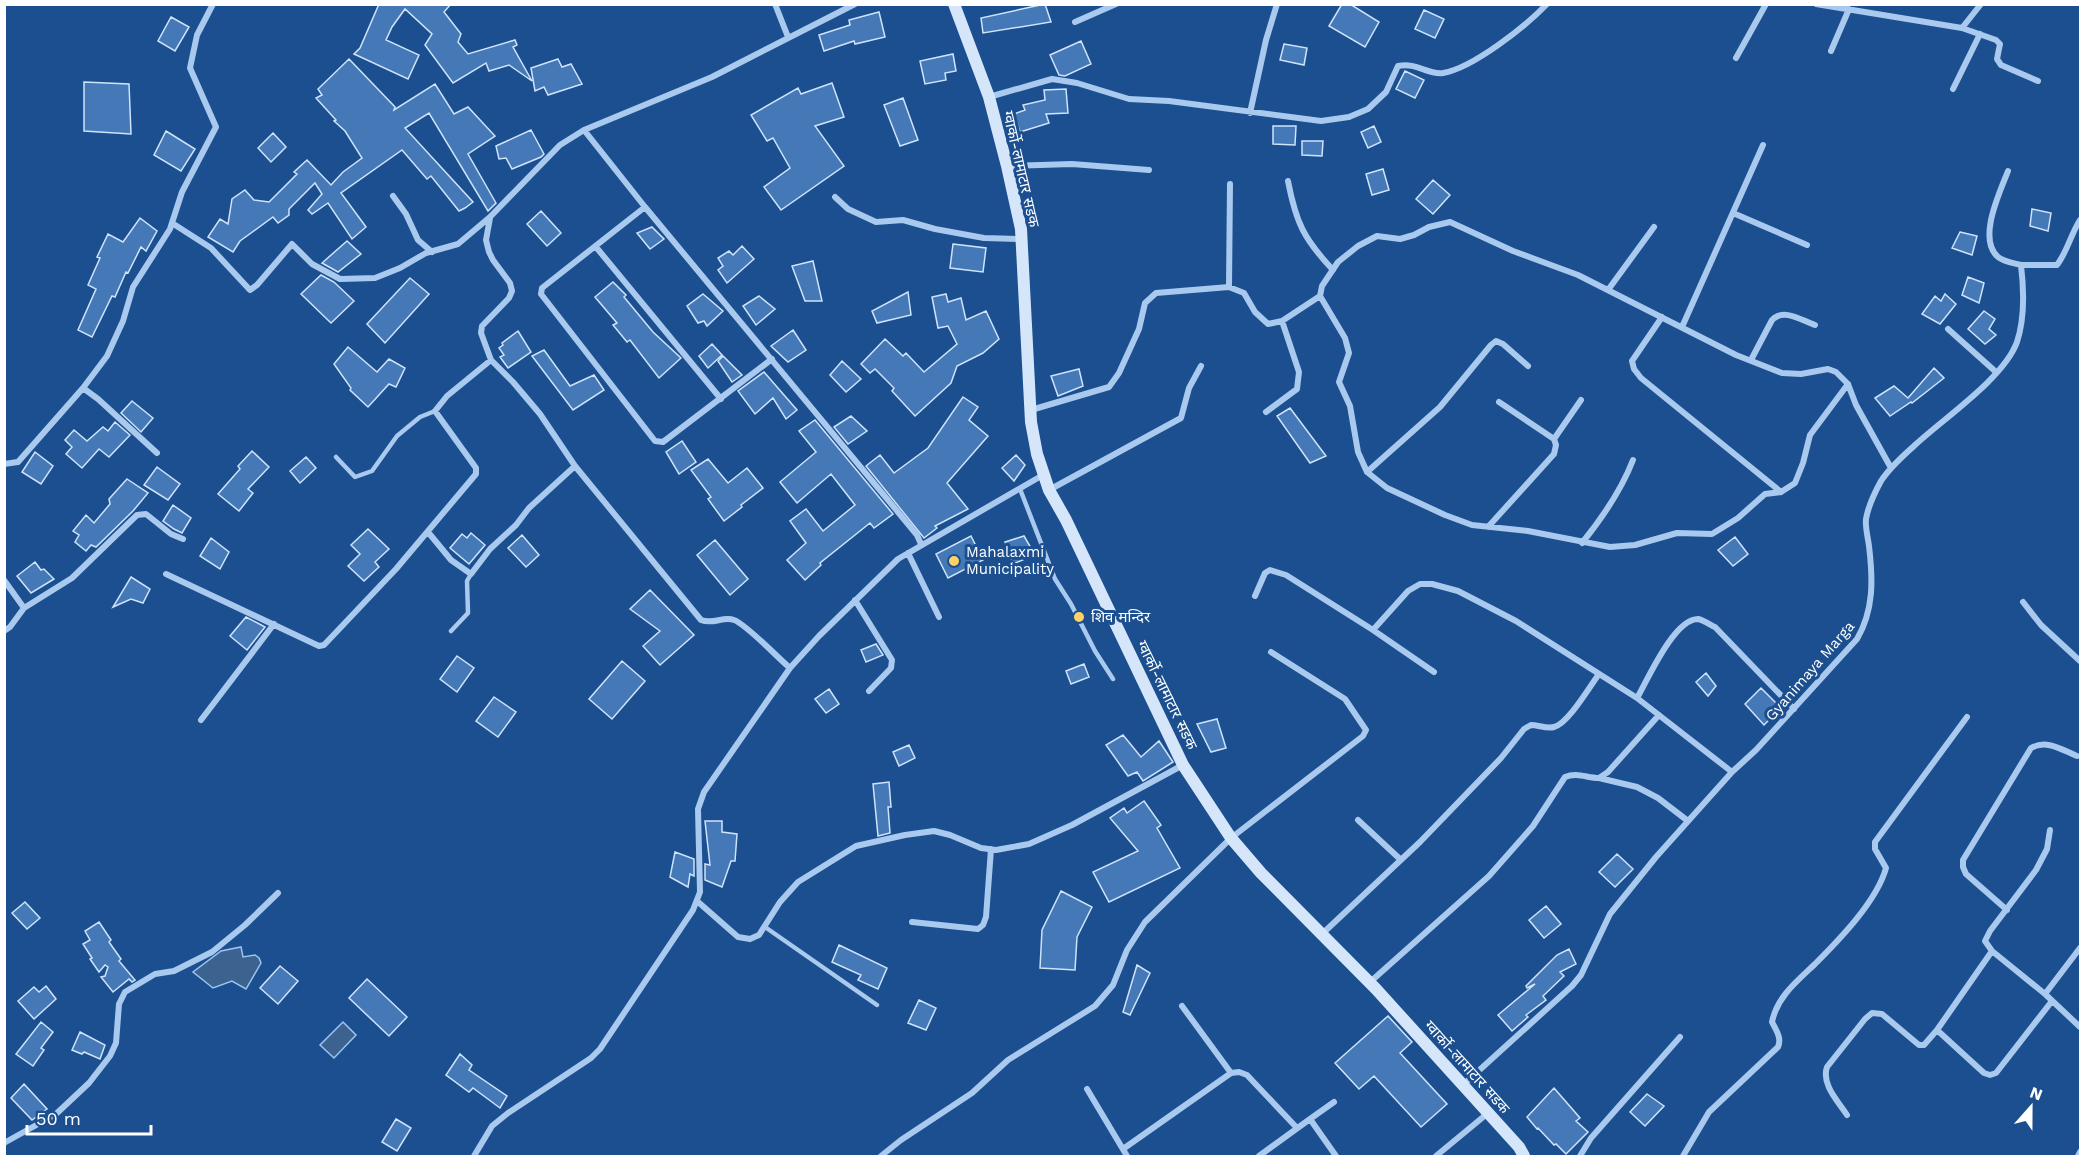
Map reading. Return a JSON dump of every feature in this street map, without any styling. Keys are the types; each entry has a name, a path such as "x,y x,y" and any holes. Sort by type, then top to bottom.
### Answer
{"main road":[{"name":"ग्वार्को-लामाटार सडक","path":"954,4 989,97 1021,230 1030,410 1037,454 1049,490 1066,519 1184,765 1231,838 1261,873 1369,982 1519,1147 1524,1156"}],"street":[{"path":"4,464 18,462 83,388 107,356 123,321 133,287 170,230 182,192 216,127 190,68 197,35 213,4"},
{"path":"775,4 788,38"},
{"path":"172,223 212,248 250,290 292,244 312,264 340,279 375,278 432,252 458,244 490,217 560,146 584,130 712,77 855,4"},
{"path":"1075,22 1116,4"},
{"path":"1250,113 1266,40 1277,4"},
{"path":"989,97 1052,80 1077,83 1129,99 1169,101 1321,121 1349,117 1368,109 1386,92 1398,66 1418,66 1444,73 1463,66 1522,29 1547,4"},
{"path":"1736,58 1766,4"},
{"path":"1816,4 1962,28 1980,34 2000,44 1997,59 2001,65 2037,81"},
{"path":"1962,28 1981,4"},
{"path":"1831,51 1848,9"},
{"path":"1953,89 1980,34"},
{"path":"584,130 917,536 921,544"},
{"path":"1682,327 1763,145"},
{"path":"1007,165 1072,164 1149,170"},
{"path":"2008,171 1994,209 1989,241 1993,252 2001,259 2021,265 2057,265 2080,220"},
{"path":"1288,181 1298,223 1318,255 1333,270"},
{"path":"1229,287 1230,184"},
{"path":"393,196 406,214 418,240 432,252"},
{"path":"835,197 848,209 876,222 903,220 935,229 984,238 1021,239"},
{"path":"645,207 542,288 541,294 655,441 663,442 772,359"},
{"path":"1733,213 1807,244"},
{"path":"490,217 486,240 492,260 510,283 512,291 509,298 482,326 481,333 491,360 540,414 576,466 701,620 713,622 727,618 739,622 790,668"},
{"path":"1848,384 1810,435 1795,483 1781,492 1765,494 1738,518 1712,534 1677,533 1635,546 1610,547 1528,531 1472,525 1387,488 1366,472 1358,452 1350,406 1339,382 1349,353 1345,338 1320,296 1322,286 1338,262 1358,246 1377,236 1400,239 1414,235 1428,227 1450,222 1513,251 1578,275 1682,327 1782,373 1801,374 1828,369 1836,372 1848,384 1856,405 1891,468"},
{"path":"1608,290 1654,227"},
{"path":"596,247 721,399"},
{"name":"Gyanimaya Marga","path":"1463,1085 1572,986 1581,975 1610,914 1732,772 1756,750 1857,639 1866,624 1869,611 1872,584 1866,520 1875,493 1891,468 1986,383 2010,356 2017,343 2021,326 2023,286 2021,265"},
{"path":"1030,410 1109,387 1119,373 1135,338 1145,303 1156,293 1229,287 1244,293 1255,312 1268,324 1282,321 1320,296"},
{"path":"1751,360 1772,320 1777,315 1786,314 1815,325"},
{"path":"1662,317 1632,361 1634,369 1641,378 1781,492"},
{"path":"1266,412 1297,389 1299,372 1282,321"},
{"path":"1948,328 1996,372"},
{"path":"1366,472 1440,408 1496,341 1503,344 1528,366"},
{"path":"166,574 319,646 324,645 396,569 477,472 435,411 447,396 491,360"},
{"path":"1049,490 1181,418 1186,398 1201,366"},
{"path":"83,388 157,453"},
{"path":"1554,439 1581,400"},
{"path":"1488,527 1554,454 1556,445 1554,439 1499,402"},
{"path":"1582,543 1607,512 1633,460"},
{"path":"428,532 451,560 471,574 490,549 516,525 529,508 576,466"},
{"path":"474,1156 492,1126 591,1058 600,1048 693,910 700,892 698,809 704,792 790,668 898,559 1044,475"},
{"path":"4,631 10,627 24,608 72,578 136,515 146,514 171,534 183,539"},
{"path":"908,553 939,617"},
{"path":"1255,596 1265,573 1270,570 1286,575 1434,672"},
{"path":"4,580 24,608"},
{"path":"1373,630 1408,591 1420,584 1432,584 1458,591 1516,621 1637,698 1732,772"},
{"path":"855,600 892,660 891,668 869,691"},
{"path":"2023,602 2042,625 2080,661"},
{"path":"1637,698 1673,635 1688,621 1700,619 1715,627 1794,709"},
{"path":"201,720 274,624"},
{"path":"881,1156 972,1093 1008,1060 1095,1006 1113,985 1127,950 1145,922 1231,838 1363,736 1366,730 1346,699 1271,652"},
{"path":"1322,934 1401,860 1502,758 1524,729 1531,725 1550,728 1558,726 1599,674"},
{"path":"1599,778 1608,772 1659,715"},
{"path":"1683,1156 1710,1112 1778,1047 1779,1036 1772,1023 1775,1009 1792,985 1845,934 1870,899 1886,868 1875,849 1875,842 1967,717"},
{"path":"2007,910 1966,874 1963,860 2031,748 2038,744 2051,745 2077,756"},
{"path":"697,901 738,937 750,939 759,935 780,902 798,882 856,846 934,831 981,848 996,850 1029,844 1061,830 1184,765"},
{"path":"1369,982 1496,869 1533,826 1565,777 1580,775 1637,787 1658,798 1688,821"},
{"path":"1358,820 1401,860"},
{"path":"2050,830 2047,849 2036,870 1984,941 1992,951 2052,1000 2080,1027"},
{"path":"912,922 978,928 983,925 986,917 991,849"},
{"path":"4,1143 56,1114 89,1083 110,1056 116,1042 119,1004 125,992 155,974 174,971 212,952 245,925 278,893"},
{"path":"2045,994 2080,948"},
{"path":"1847,1115 1824,1079 1825,1072 1865,1020 1872,1013 1882,1014 1919,1045 1929,1041 1992,951"},
{"path":"1937,1030 1984,1073 1990,1075 1996,1073 2052,1000"},
{"path":"1182,1006 1231,1073"},
{"path":"1580,1156 1591,1138 1680,1037"},
{"path":"1123,1149 1231,1073 1239,1072 1247,1075 1297,1128"},
{"path":"1087,1089 1126,1156"},
{"path":"1259,1156 1334,1102"},
{"path":"1436,1156 1488,1113"},
{"path":"1310,1119 1336,1156"},
{"path":"2078,1156 2080,1152"}],"lane":[{"path":"336,457 355,477 372,471 397,436 420,417 435,411"},
{"path":"1020,489 1055,579 1113,680"},
{"path":"451,631 468,613 467,581 471,574"},
{"path":"765,927 877,1005"}],"water":[{"path":"241,947 243,957 255,955 261,963 246,989 232,981 213,988 193,972 221,951"},
{"path":"343,1022 356,1035 334,1058 320,1045"}],"building":[{"path":"379,4 451,4 444,12 461,34 458,42 468,54 515,40 517,45 513,47 532,81 509,65 489,71 486,63 453,83 425,45 432,34 405,9 386,40 419,55 408,79 354,54 360,48"},
{"path":"1045,4 1051,22 983,33 981,18"},
{"path":"1342,4 1350,4 1379,22 1365,47 1329,26"},
{"path":"1424,10 1444,19 1435,38 1415,29"},
{"path":"879,12 885,37 855,44 854,41 824,51 819,35 850,25 849,20"},
{"path":"171,17 189,27 175,51 158,41"},
{"path":"1081,41 1091,64 1065,76 1059,75 1050,55"},
{"path":"1284,44 1307,48 1304,65 1280,60"},
{"path":"953,54 956,71 945,73 946,80 925,84 920,61"},
{"path":"349,59 395,107 394,110 435,84 454,114 468,107 495,136 468,154 496,203 488,211 429,113 405,128 473,202 465,208 459,211 431,176 427,179 402,150 341,193 366,227 352,239 328,203 312,214 308,210 322,194 315,183 289,209 289,215 278,223 273,217 240,241 233,252 208,237 220,219 228,224 232,199 245,190 254,200 269,202 297,174 294,172 307,160 331,185 343,172 362,158 345,131 316,98 322,95 318,89"},
{"path":"558,59 562,67 571,64 582,84 548,95 544,87 535,91 531,68"},
{"path":"1405,71 1424,80 1415,98 1396,89"},
{"path":"84,82 129,84 131,134 84,131"},
{"path":"832,83 844,117 815,126 844,166 781,210 764,187 790,168 773,138 767,141 751,115 798,88 801,94"},
{"path":"1066,89 1068,113 1046,114 1049,123 1020,132 1014,114 1025,110 1023,105 1045,100 1044,90"},
{"path":"903,98 918,140 900,146 884,105"},
{"path":"1273,126 1296,126 1295,145 1273,144"},
{"path":"1374,126 1381,142 1368,148 1361,132"},
{"path":"531,130 544,154 512,169 506,158 499,159 496,146"},
{"path":"166,131 195,149 181,171 154,155"},
{"path":"273,133 286,147 271,162 258,148"},
{"path":"1302,141 1323,141 1322,156 1302,155"},
{"path":"1383,169 1389,190 1372,195 1366,174"},
{"path":"1433,180 1450,195 1433,214 1416,199"},
{"path":"2032,209 2051,213 2048,231 2030,226"},
{"path":"541,211 561,233 547,246 527,224"},
{"path":"140,218 157,231 146,251 141,247 115,297 112,296 92,337 78,330 96,289 88,285 100,258 97,257 108,234 123,242"},
{"path":"652,227 664,239 650,249 637,233"},
{"path":"1960,232 1977,236 1972,255 1952,248"},
{"path":"347,241 361,254 338,272 322,263"},
{"path":"953,244 986,248 983,272 950,268"},
{"path":"742,246 754,259 727,283 718,270 723,266 718,258 729,251 733,255"},
{"path":"813,261 822,301 805,301 792,266"},
{"path":"321,275 334,282 354,301 331,323 301,294"},
{"path":"1968,277 1984,283 1979,303 1962,295"},
{"path":"410,278 429,294 385,343 367,324"},
{"path":"613,282 626,295 624,297 653,332 681,358 659,378 630,340 627,342 613,325 617,323 595,297"},
{"path":"908,292 911,315 877,323 872,311"},
{"path":"703,294 723,311 707,326 704,321 698,323 687,306"},
{"path":"946,294 948,302 961,298 966,320 986,311 999,339 983,353 957,366 951,383 915,416 892,391 894,388 875,369 870,373 861,364 885,339 903,356 906,353 924,372 957,344 948,326 938,328 932,297"},
{"path":"1945,294 1956,304 1940,324 1922,314 1935,296 1941,301"},
{"path":"759,296 775,309 756,325 743,306"},
{"path":"1984,311 1995,319 1989,329 1996,335 1985,344 1968,329"},
{"path":"793,330 806,350 788,362 771,346"},
{"path":"518,331 531,352 508,368 500,357 504,355 499,348"},
{"path":"712,344 722,355 708,368 699,356"},
{"path":"348,347 377,372 389,359 405,368 396,387 389,384 368,407 350,390 351,388 334,364"},
{"path":"544,350 570,386 594,375 604,390 573,410 532,356"},
{"path":"723,356 742,375 732,382 718,361"},
{"path":"842,361 861,379 846,392 830,375"},
{"path":"1934,368 1944,378 1912,403 1890,416 1875,398 1894,386 1908,398"},
{"path":"1079,369 1083,386 1058,396 1051,376"},
{"path":"764,372 797,410 786,419 773,398 755,414 738,391"},
{"path":"963,397 978,407 969,420 988,436 947,483 968,509 935,526 937,528 924,538 866,466 880,455 894,473 928,448"},
{"path":"132,401 153,418 141,432 121,413"},
{"path":"1290,408 1326,456 1310,463 1277,416"},
{"path":"851,416 867,431 848,444 834,427"},
{"path":"815,420 893,514 874,528 870,523 820,563 821,565 805,580 787,560 806,543 790,521 806,509 823,531 855,505 831,474 797,503 780,482 816,452 799,431"},
{"path":"115,422 130,435 109,457 99,449 82,468 66,454 72,447 65,440 74,430 87,441 103,427 108,431"},
{"path":"682,441 696,462 679,474 666,452"},
{"path":"252,451 269,467 248,489 253,493 239,511 218,494"},
{"path":"35,452 53,466 41,484 22,472"},
{"path":"1016,455 1025,465 1014,481 1002,468"},
{"path":"306,457 316,468 300,483 290,471"},
{"path":"708,459 728,483 747,468 763,488 724,521 708,499 711,497 691,470"},
{"path":"157,467 180,484 168,500 144,485"},
{"path":"127,479 148,493 96,547 91,545 86,551 75,542 79,535 73,531 86,515 94,523 110,504 109,499"},
{"path":"173,505 191,518 182,533 163,521"},
{"path":"368,529 389,549 375,562 379,567 364,581 348,566 360,554 351,545"},
{"path":"471,533 485,545 469,564 450,548 462,534 467,538"},
{"path":"522,535 539,555 526,567 508,548"},
{"path":"971,536 983,560 948,578 936,554"},
{"path":"1024,536 1035,555 1013,564 1005,542"},
{"path":"1735,537 1748,554 1733,566 1718,550"},
{"path":"211,538 229,552 220,569 200,556"},
{"path":"715,540 748,579 730,595 697,555"},
{"path":"35,562 41,570 44,569 54,579 31,593 17,576"},
{"path":"131,577 150,589 143,603 131,599 113,607"},
{"path":"650,590 694,635 660,665 643,646 660,631 630,609"},
{"path":"246,617 265,627 247,650 230,636"},
{"path":"876,644 883,655 866,662 861,650"},
{"path":"457,656 474,668 457,692 440,679"},
{"path":"622,661 645,681 612,719 589,699"},
{"path":"1084,664 1089,677 1071,684 1066,671"},
{"path":"1706,673 1716,686 1708,696 1696,682"},
{"path":"1761,688 1781,708 1764,725 1745,704"},
{"path":"829,689 839,704 826,713 815,699"},
{"path":"494,697 516,712 498,737 476,721"},
{"path":"1217,719 1226,748 1211,752 1197,724"},
{"path":"1123,735 1141,757 1159,741 1173,762 1143,781 1137,772 1128,776 1106,745"},
{"path":"909,745 915,758 899,766 893,752"},
{"path":"889,782 890,833 878,836 873,784"},
{"path":"1144,801 1161,825 1157,828 1180,868 1109,902 1093,872 1138,851 1110,818 1124,808 1127,813"},
{"path":"705,821 722,821 722,832 737,834 735,861 731,861 722,887 705,880 705,864 710,865"},
{"path":"675,852 694,859 694,876 690,874 688,887 670,877"},
{"path":"1617,854 1633,869 1615,887 1599,872"},
{"path":"1061,891 1092,907 1077,937 1075,970 1040,968 1042,930"},
{"path":"25,902 40,918 27,929 12,913"},
{"path":"1546,906 1561,924 1544,938 1529,920"},
{"path":"99,922 121,959 119,961 135,980 132,982 129,979 113,992 101,977 105,976 108,967 105,965 99,972 83,944 90,940 85,931"},
{"path":"839,945 887,968 878,989 858,980 861,975 832,962"},
{"path":"1569,949 1576,964 1560,972 1564,976 1543,996 1546,1000 1526,1015 1528,1017 1512,1031 1498,1015 1535,984 1527,988 1526,986 1557,955"},
{"path":"1137,965 1150,973 1130,1015 1123,1012"},
{"path":"280,966 298,981 278,1004 260,988"},
{"path":"367,979 407,1017 389,1036 349,998"},
{"path":"46,986 56,999 34,1019 18,1001 34,987 39,992"},
{"path":"919,1000 936,1008 926,1030 908,1023"},
{"path":"1388,1016 1412,1042 1400,1053 1447,1104 1421,1127 1374,1076 1359,1089 1335,1063"},
{"path":"41,1022 53,1032 41,1048 44,1050 33,1066 16,1054"},
{"path":"80,1032 105,1045 100,1059 72,1050"},
{"path":"460,1054 472,1065 469,1070 507,1096 500,1108 473,1088 469,1092 446,1075"},
{"path":"24,1084 47,1109 32,1120 11,1098"},
{"path":"1554,1088 1580,1118 1576,1121 1588,1132 1566,1154 1537,1129 1527,1117"},
{"path":"1647,1094 1664,1106 1645,1126 1630,1112"},
{"path":"396,1119 411,1128 397,1151 382,1142"}],"place":[{"name":"Mahalaxmi Municipality","path":"954,561"},
{"name":"शिव मन्दिर","path":"1079,617"}]}
